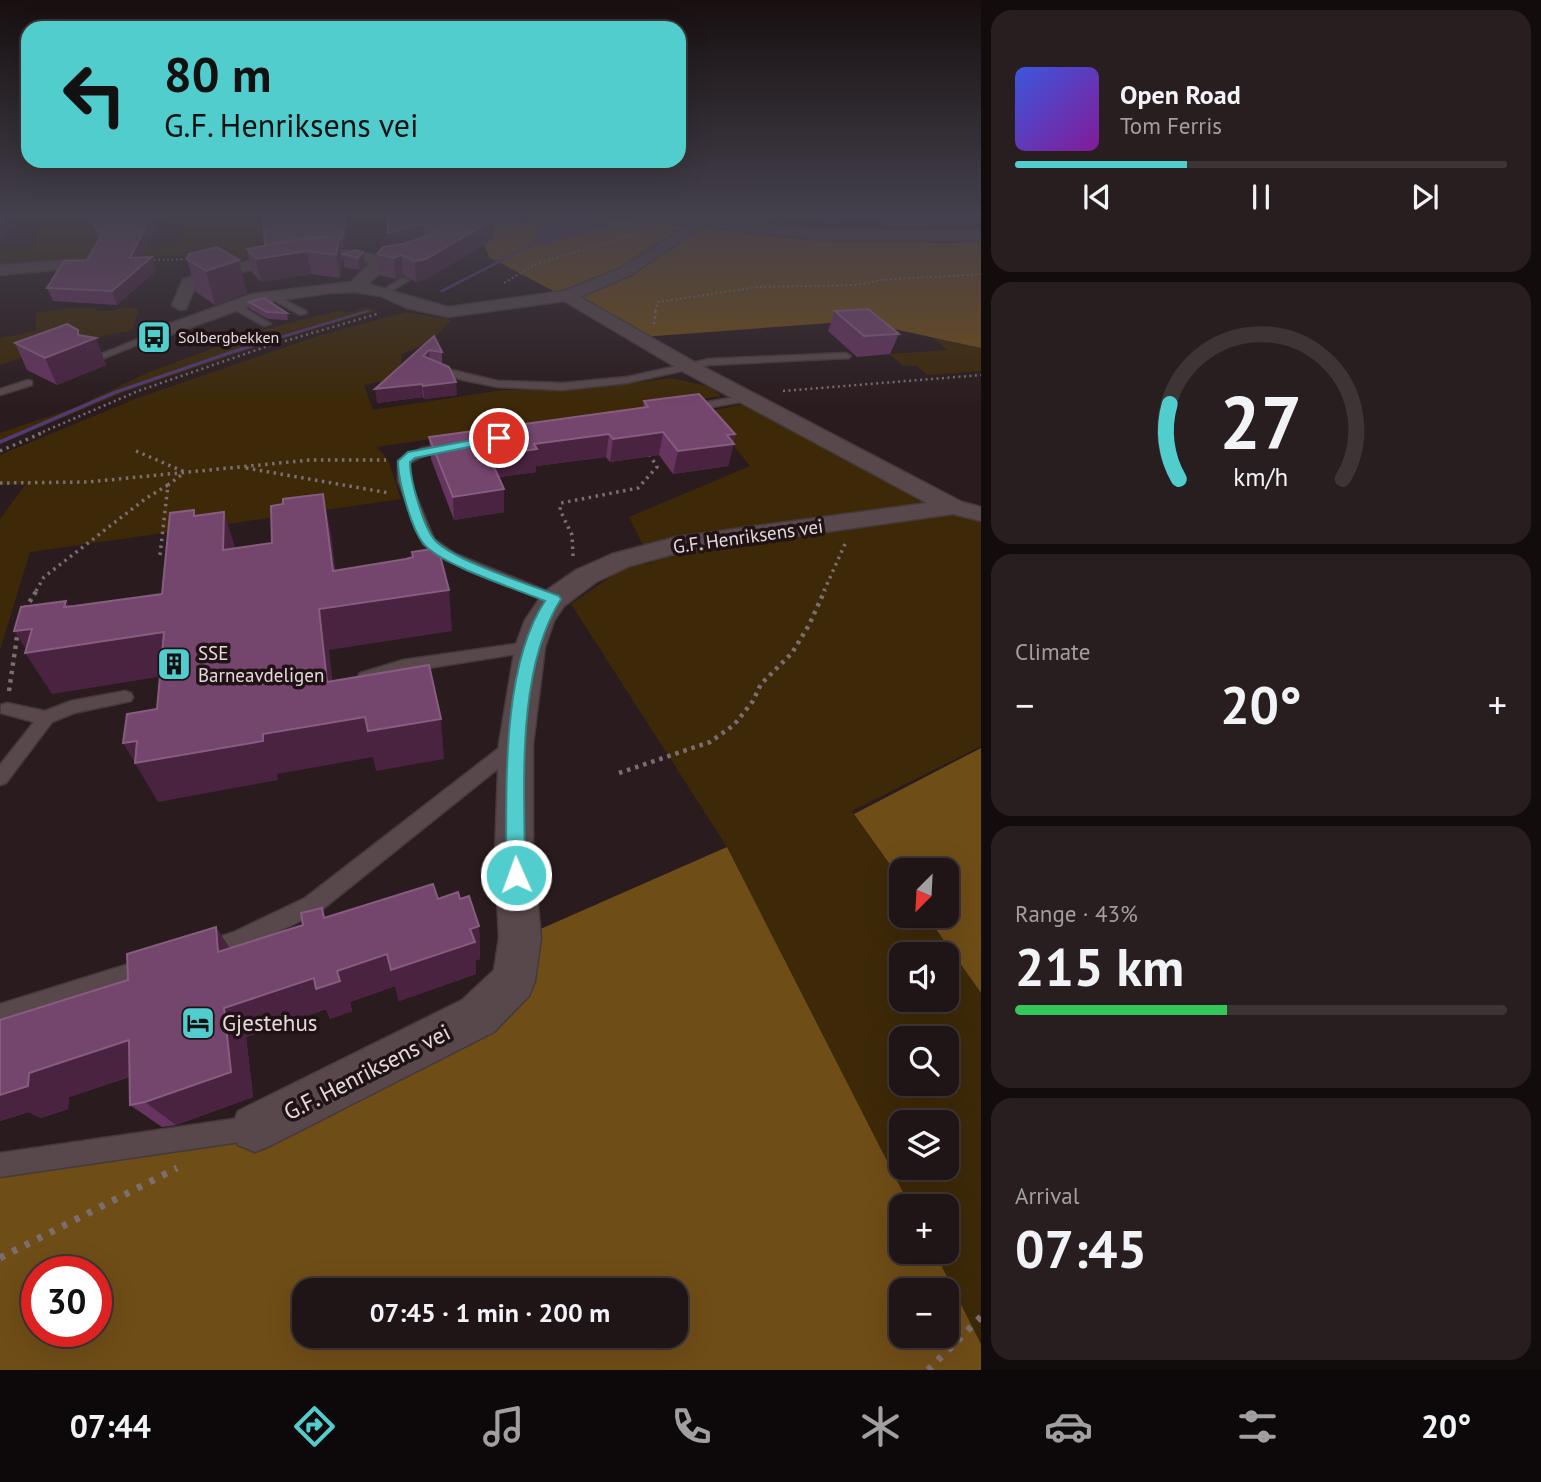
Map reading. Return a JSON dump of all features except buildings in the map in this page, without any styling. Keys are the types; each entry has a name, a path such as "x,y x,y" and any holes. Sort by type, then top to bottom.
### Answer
{"street":[{"path":"180,305 189,282 203,278"},
{"path":"355,287 365,278"},
{"path":"161,333 233,305 271,295 355,287 384,292 413,304 441,311 460,312 567,296 611,278"},
{"name":"G.F. Henriksens vei","path":"567,296 689,367 967,510"},
{"name":"G.F. Henriksens vei","path":"255,1128 478,1016 514,981 520,938 514,853 516,744 530,647 540,620 554,599 586,576 621,560 676,545 855,520 967,510"}],"lane":[{"path":"384,292 405,279"},
{"path":"271,295 303,313"},
{"path":"233,305 267,324"},
{"path":"94,359 161,333"},
{"path":"430,368 485,384 537,386 630,382 709,362 846,356"},
{"path":"0,392 28,383"},
{"path":"673,411 748,398"},
{"path":"465,444 426,450 404,461 404,481 428,541 451,557 554,599"},
{"path":"366,677 403,666 530,647"},
{"path":"0,778 46,718 71,707 125,697"},
{"path":"7,709 46,718"},
{"path":"0,1015 237,941 313,905 516,744"},
{"path":"0,1165 255,1128"}],"path":[{"path":"189,282 191,278"},
{"path":"501,284 512,278"},
{"path":"646,340 656,334 653,317 658,302 758,287 857,285 881,279 902,278"},
{"path":"0,451 138,391 265,347 413,304"},
{"path":"748,398 765,392 981,375"},
{"path":"586,576 575,565 572,534 559,506 572,499 638,488 657,467 646,450"},
{"path":"136,451 186,472"},
{"path":"0,483 88,482 310,460 404,461"},
{"path":"241,467 411,497"},
{"path":"7,709 15,639 36,588 44,577 145,499 186,472"},
{"path":"160,555 168,485"},
{"path":"620,773 710,742 734,724 753,701 761,684 792,653 809,625 855,520"},
{"path":"0,1258 182,1165"},
{"path":"928,1370 981,1317"}],"shaded area":[{"path":"529,278 981,278 981,348 857,321 641,337"},
{"path":"124,307 139,308 132,331 71,341 0,365 0,338 36,331 36,313 69,308 111,311"},
{"path":"366,307 376,311 260,346 127,391 0,444 0,433 76,407 149,372 266,329 337,311 350,313"},
{"path":"406,312 451,320 432,341 402,354 399,378 364,385 373,410 503,390 580,390 671,378 712,387 721,396 377,447 388,460 401,499 30,552 0,650 0,519 26,484 0,485 0,455 135,399 318,336"},
{"path":"932,337 981,348 981,371 927,375 916,366 903,366 889,354 947,350"},
{"path":"754,402 981,523 981,746 852,811 889,863 889,928 935,928 945,942 889,942 889,1012 959,1012 959,962 981,993 981,1344 959,1300 959,1278 948,1278 941,1264 959,1264 959,1194 904,1194 897,1180 959,1180 959,1110 889,1110 889,1165 727,847 571,604 626,566 652,563 629,517 750,466 706,412"},
{"path":"981,748 981,993 959,962 959,942 945,942 935,928 959,928 959,858 889,858 889,863 854,814"},
{"path":"727,847 889,1165 889,1180 897,1180 904,1194 889,1194 889,1264 941,1264 948,1278 889,1278 889,1348 959,1348 959,1300 981,1344 981,1370 0,1370 0,1155 255,1128 513,981 520,938"}],"waterway":[{"name":"Solbergbekken","path":"441,291 467,278"},
{"name":"Solbergbekken","path":"0,442 116,392 232,352 369,311"}],"place":[{"name":"Solbergbekken","path":"154,337"},
{"name":"SSE Barneavdeligen","path":"174,664"},
{"name":"Gjestehus","path":"198,1023"}],"route":[{"path":"499,438 426,450 412,455 404,461 404,481 428,541 451,557 554,599 540,620 530,647 516,744 516,875"}]}
